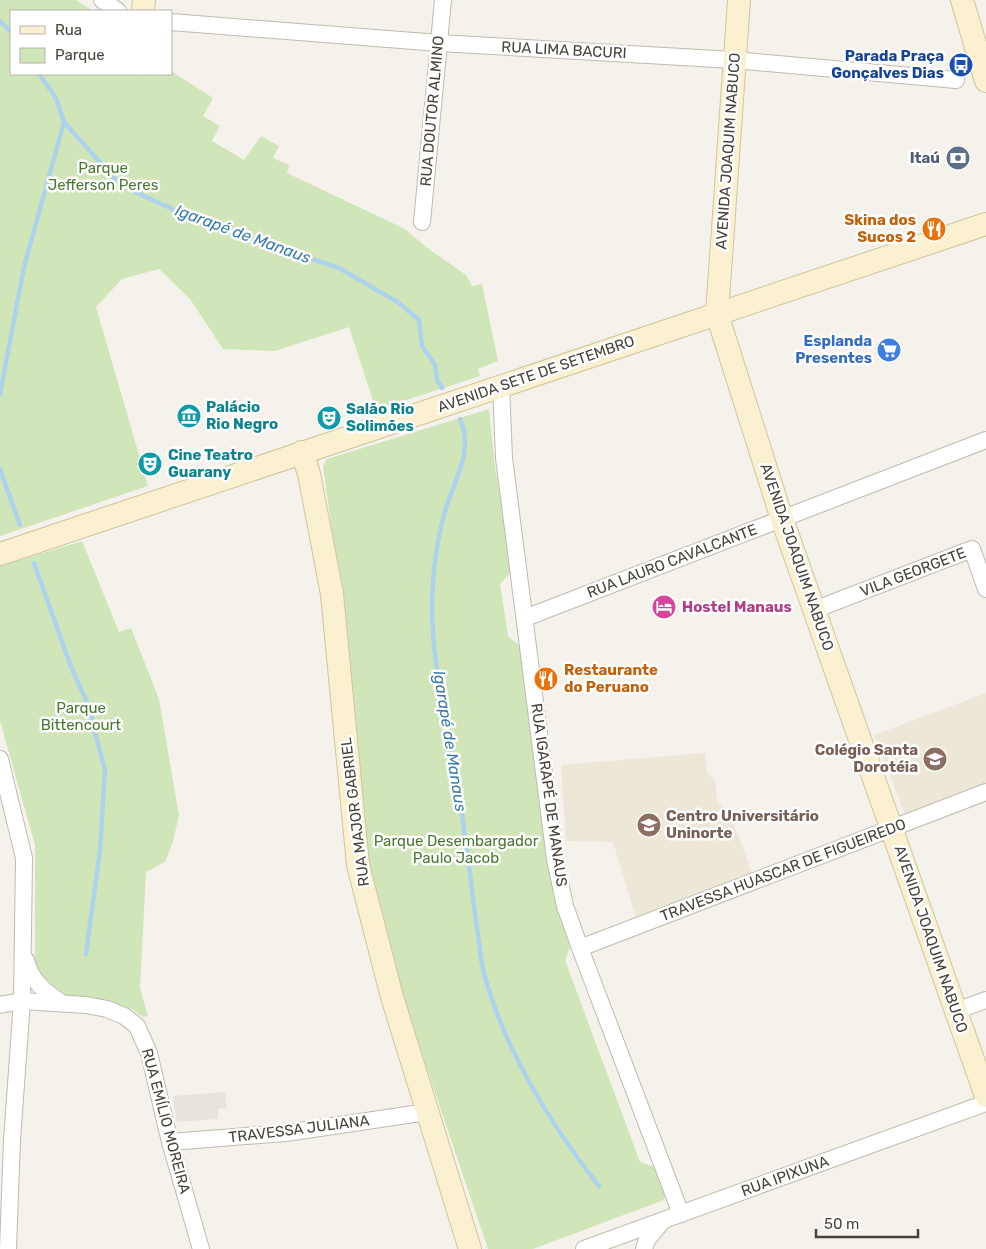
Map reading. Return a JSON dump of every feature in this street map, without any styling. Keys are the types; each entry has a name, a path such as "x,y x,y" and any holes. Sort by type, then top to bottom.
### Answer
{"main road":[{"name":"AVENIDA JOAQUIM NABUCO","path":"739,0 717,314 782,519 986,1096"},
{"path":"962,0 979,46 986,81"},
{"name":"AVENIDA SETE DE SETEMBRO","path":"0,554 986,224"},
{"name":"RUA MAJOR GABRIEL","path":"302,452 309,474 332,594 358,866 392,997 470,1249"}],"street":[{"path":"102,0 117,10"},
{"name":"RUA DOUTOR ALMINO","path":"422,222 443,0"},
{"name":"RUA LIMA BACURI","path":"172,22 439,43 734,60 956,80"},
{"name":"RUA IGARAPÉ DE MANAUS","path":"501,386 504,458 526,618 555,859 565,906 681,1214"},
{"name":"RUA LAURO CAVALCANTE","path":"526,618 986,440"},
{"name":"VILA GEORGETE","path":"814,610 972,549 986,588"},
{"path":"0,758 24,858 24,951 12,1140 8,1249"},
{"name":"TRAVESSA HUASCAR DE FIGUEIREDO","path":"580,948 986,792"},
{"path":"24,951 28,968 36,982 47,993 63,1004"},
{"name":"RUA EMÍLIO MOREIRA","path":"0,1005 22,999 107,1009 124,1016 136,1026 149,1053 170,1142 201,1249"},
{"path":"956,1011 986,1000"},
{"name":"RUA IPIXUNA","path":"589,1248 986,1103"},
{"name":"TRAVESSA JULIANA","path":"170,1142 286,1133 427,1112"},
{"path":"644,1249 648,1240 662,1221"}],"shaded area":[{"name":"Colégio Santa Dorotéia","path":"986,693 986,783 905,814 874,735"},
{"name":"Centro Universitário Uninorte","path":"705,753 707,773 715,780 717,802 728,809 753,875 636,918 613,842 566,841 561,765"},
{"path":"225,1092 227,1108 218,1109 218,1119 177,1122 173,1096"}],"green space":[{"name":"Parque Jefferson Peres","path":"0,0 76,0 91,10 10,10 10,75 141,76 172,75 172,72 213,98 203,116 220,126 212,141 244,160 261,136 279,146 273,158 289,165 287,173 405,229 426,247 466,275 472,286 482,284 498,361 478,369 480,376 376,410 349,327 275,351 223,349 190,299 159,269 122,279 96,307 148,486 0,536"},
{"name":"Parque Desembargador Paulo Jacob","path":"489,409 495,467 513,570 500,584 508,636 521,647 550,873 570,947 565,960 640,1162 655,1167 665,1192 664,1200 533,1249 488,1249 385,945 366,863 339,581 323,466 327,459"},
{"name":"Parque Bittencourt","path":"82,541 119,632 131,628 159,699 179,815 173,842 165,862 146,872 140,988 148,1016 142,1017 132,1009 60,995 35,974 35,845 0,721 0,566"}],"waterway":[{"name":"Igarapé de Manaus","path":"0,21 10,31"},
{"name":"Igarapé de Manaus","path":"40,75 56,98 64,122 114,178 131,190 201,222 339,268 399,303 419,320 422,346 435,365 437,380 442,388"},
{"path":"0,394 24,267 64,122"},
{"name":"Igarapé de Manaus","path":"460,419 464,432 464,456 441,526 435,559 432,604 437,672 460,801 482,964 494,1005 517,1060 564,1139 599,1186"},
{"path":"0,469 20,525"},
{"path":"34,563 71,667 87,702 105,770 100,851 86,954"}],"place":[{"name":"Parada Praça Gonçalves Dias","path":"961,65"},
{"name":"Itaú","path":"958,158"},
{"name":"Skina dos Sucos 2","path":"934,229"},
{"name":"Esplanda Presentes","path":"889,350"},
{"name":"Palácio Rio Negro","path":"189,416"},
{"name":"Salão Rio Solimões","path":"329,418"},
{"name":"Cine Teatro Guarany","path":"150,464"},
{"name":"Hostel Manaus","path":"664,607"},
{"name":"Restaurante do Peruano","path":"546,679"},
{"name":"Colégio Santa Dorotéia","path":"935,759"},
{"name":"Centro Universitário Uninorte","path":"649,825"}]}
